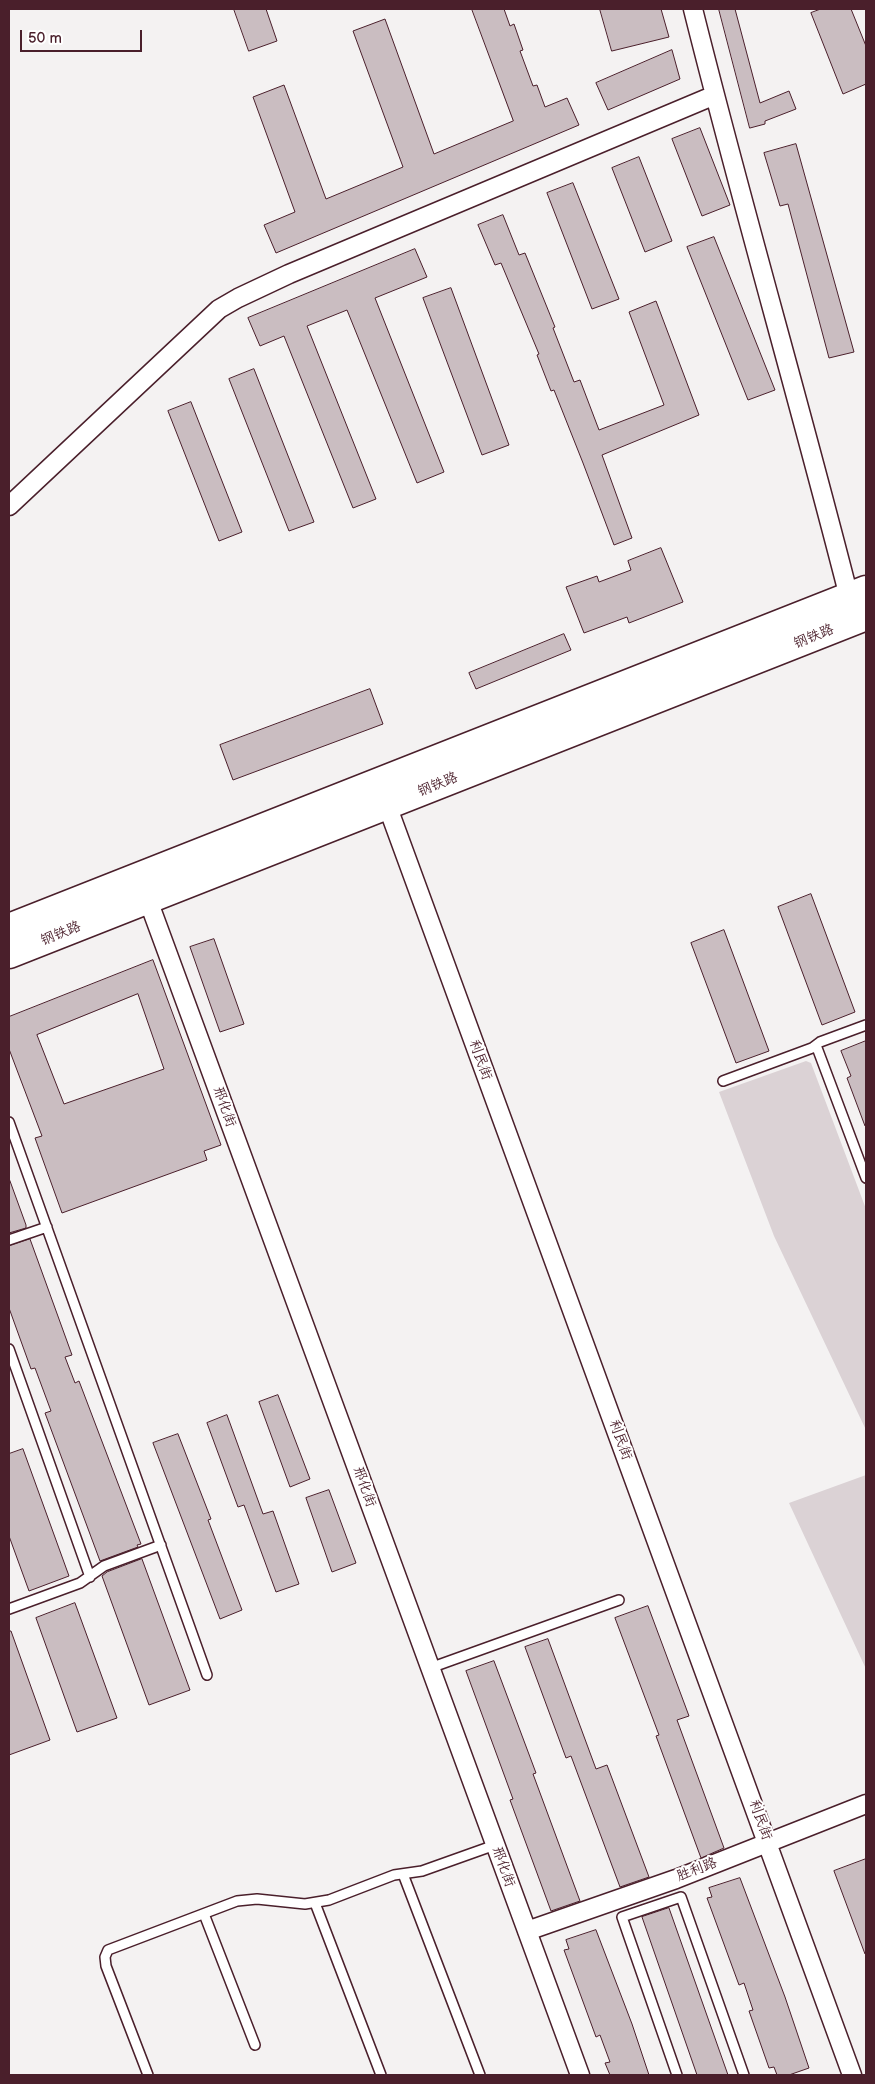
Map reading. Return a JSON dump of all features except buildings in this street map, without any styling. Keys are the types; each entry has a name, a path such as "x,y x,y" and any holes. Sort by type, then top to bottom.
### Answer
{"main road":[{"name":"钢铁路","path":"9,954 387,805 860,601"},
{"name":"钢铁路","path":"9,928 860,601"}],"street":[{"path":"693,9 807,431 860,601"},
{"path":"9,506 219,309 289,274 715,95"},
{"name":"利民街","path":"387,805 852,2075"},
{"name":"邢化街","path":"148,900 580,2075"},
{"name":"胜利路","path":"527,1931 676,1879 866,1804"}],"lane":[{"path":"723,1081 812,1048 820,1042 866,1025"},
{"path":"816,1046 866,1178"},
{"path":"9,1122 207,1675"},
{"path":"9,1240 47,1227"},
{"path":"9,1349 90,1577"},
{"path":"9,1609 80,1583 104,1566 161,1545"},
{"path":"430,1668 619,1600"},
{"path":"148,2075 106,1966 105,1957 108,1950 237,1901 257,1899 305,1904 329,1900 394,1875 422,1871 495,1845"},
{"path":"403,1874 480,2075"},
{"path":"677,2075 622,1918 681,1897 744,2075"},
{"path":"315,1903 381,2075"},
{"path":"204,1914 255,2045"}],"shaded area":[{"path":"806,1061 811,1063 866,1209 866,1430 774,1236 719,1092"},
{"path":"866,1475 866,1669 789,1503"}]}
